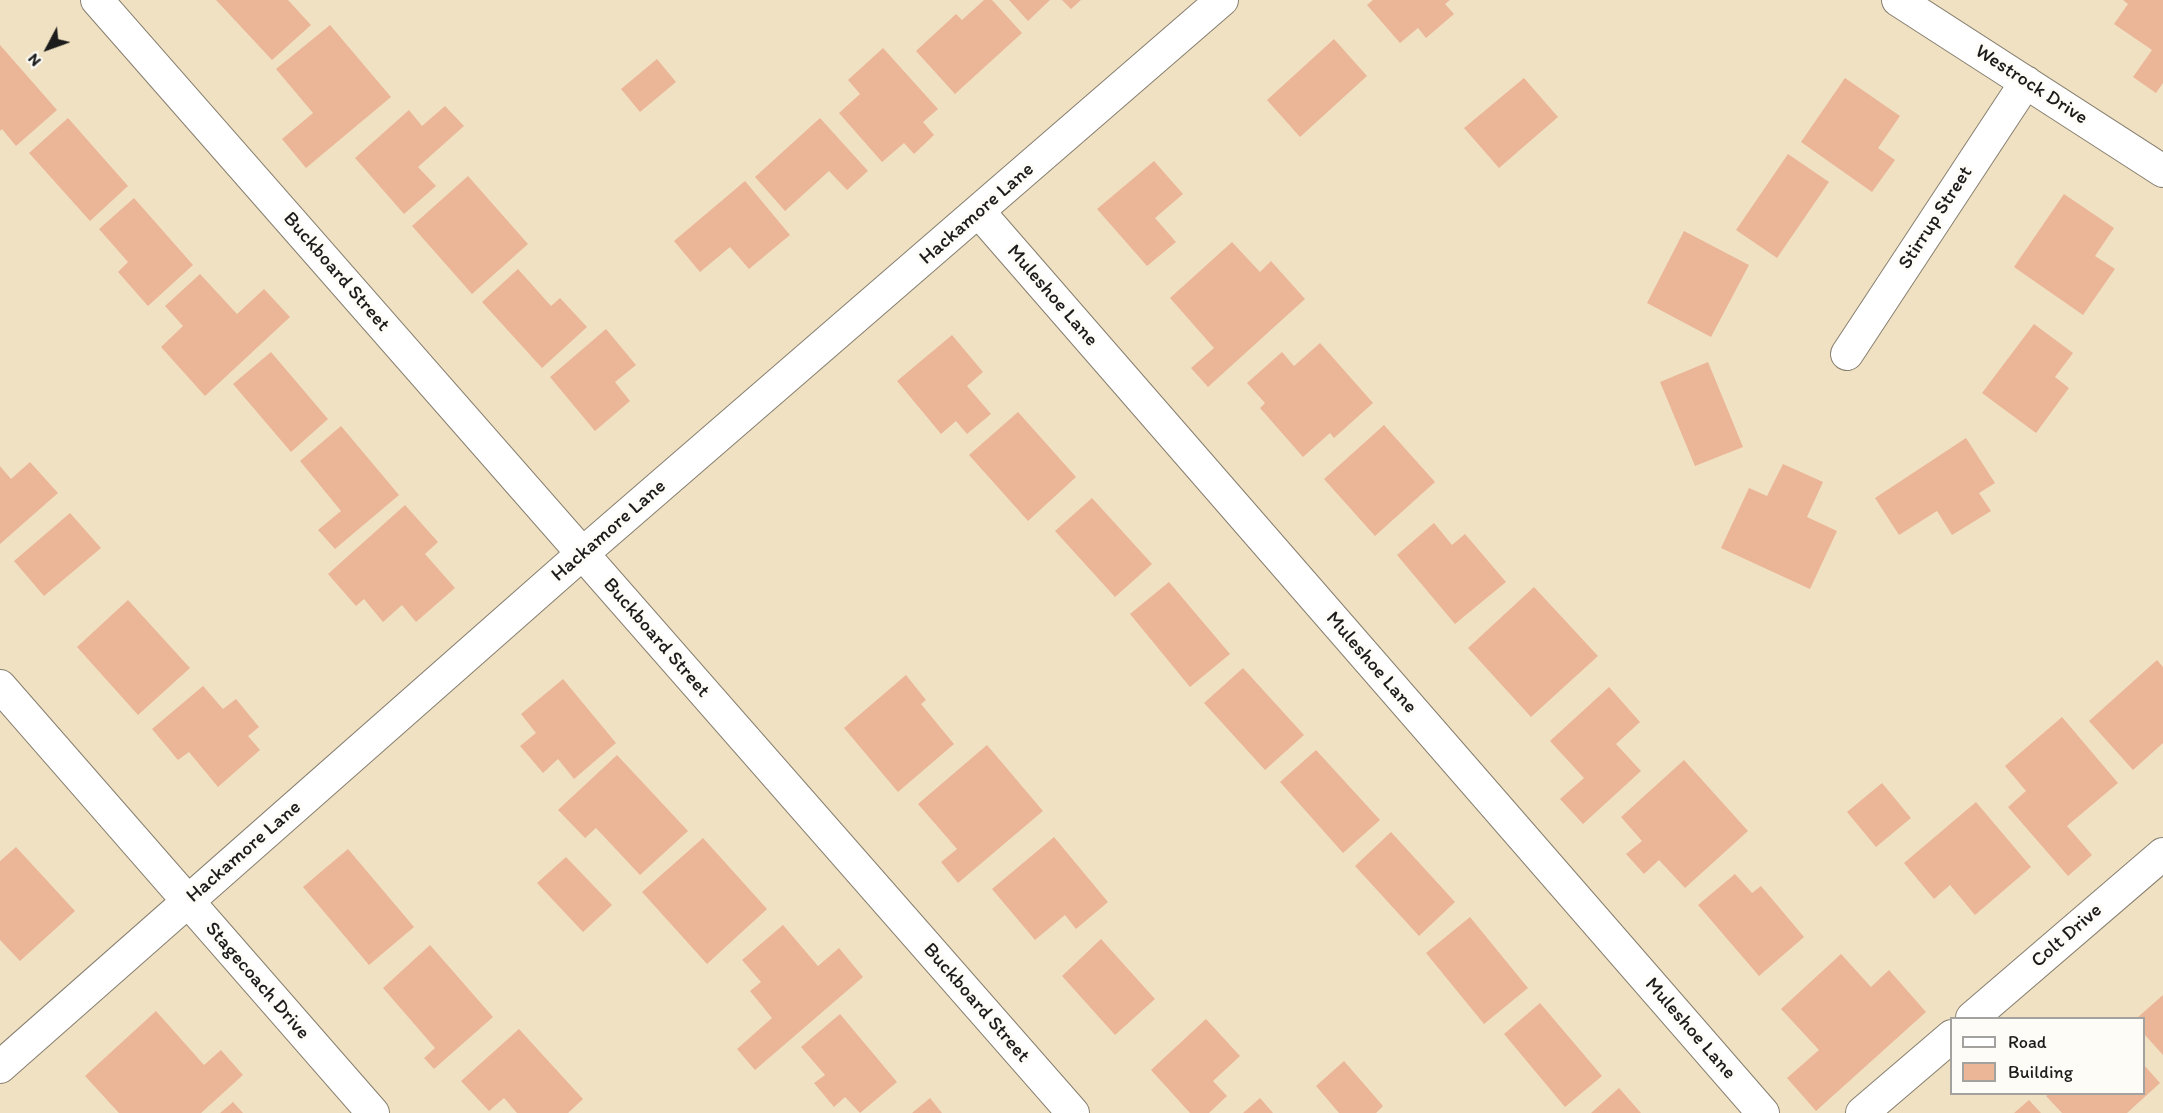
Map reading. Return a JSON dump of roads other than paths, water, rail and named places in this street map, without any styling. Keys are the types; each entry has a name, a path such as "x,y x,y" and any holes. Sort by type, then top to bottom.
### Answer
{"street":[{"name":"Buckboard Street","path":"98,0 1072,1113"},
{"name":"Hackamore Lane","path":"0,1067 582,554 1222,0"},
{"name":"Westrock Drive","path":"1898,0 2163,171"},
{"name":"Stirrup Street","path":"1847,354 2026,82"},
{"name":"Muleshoe Lane","path":"979,212 1763,1113"},
{"name":"Stagecoach Drive","path":"0,686 373,1113"},
{"name":"Colt Drive","path":"1973,1017 2163,854"},
{"path":"1862,1113 1950,1038"}]}
